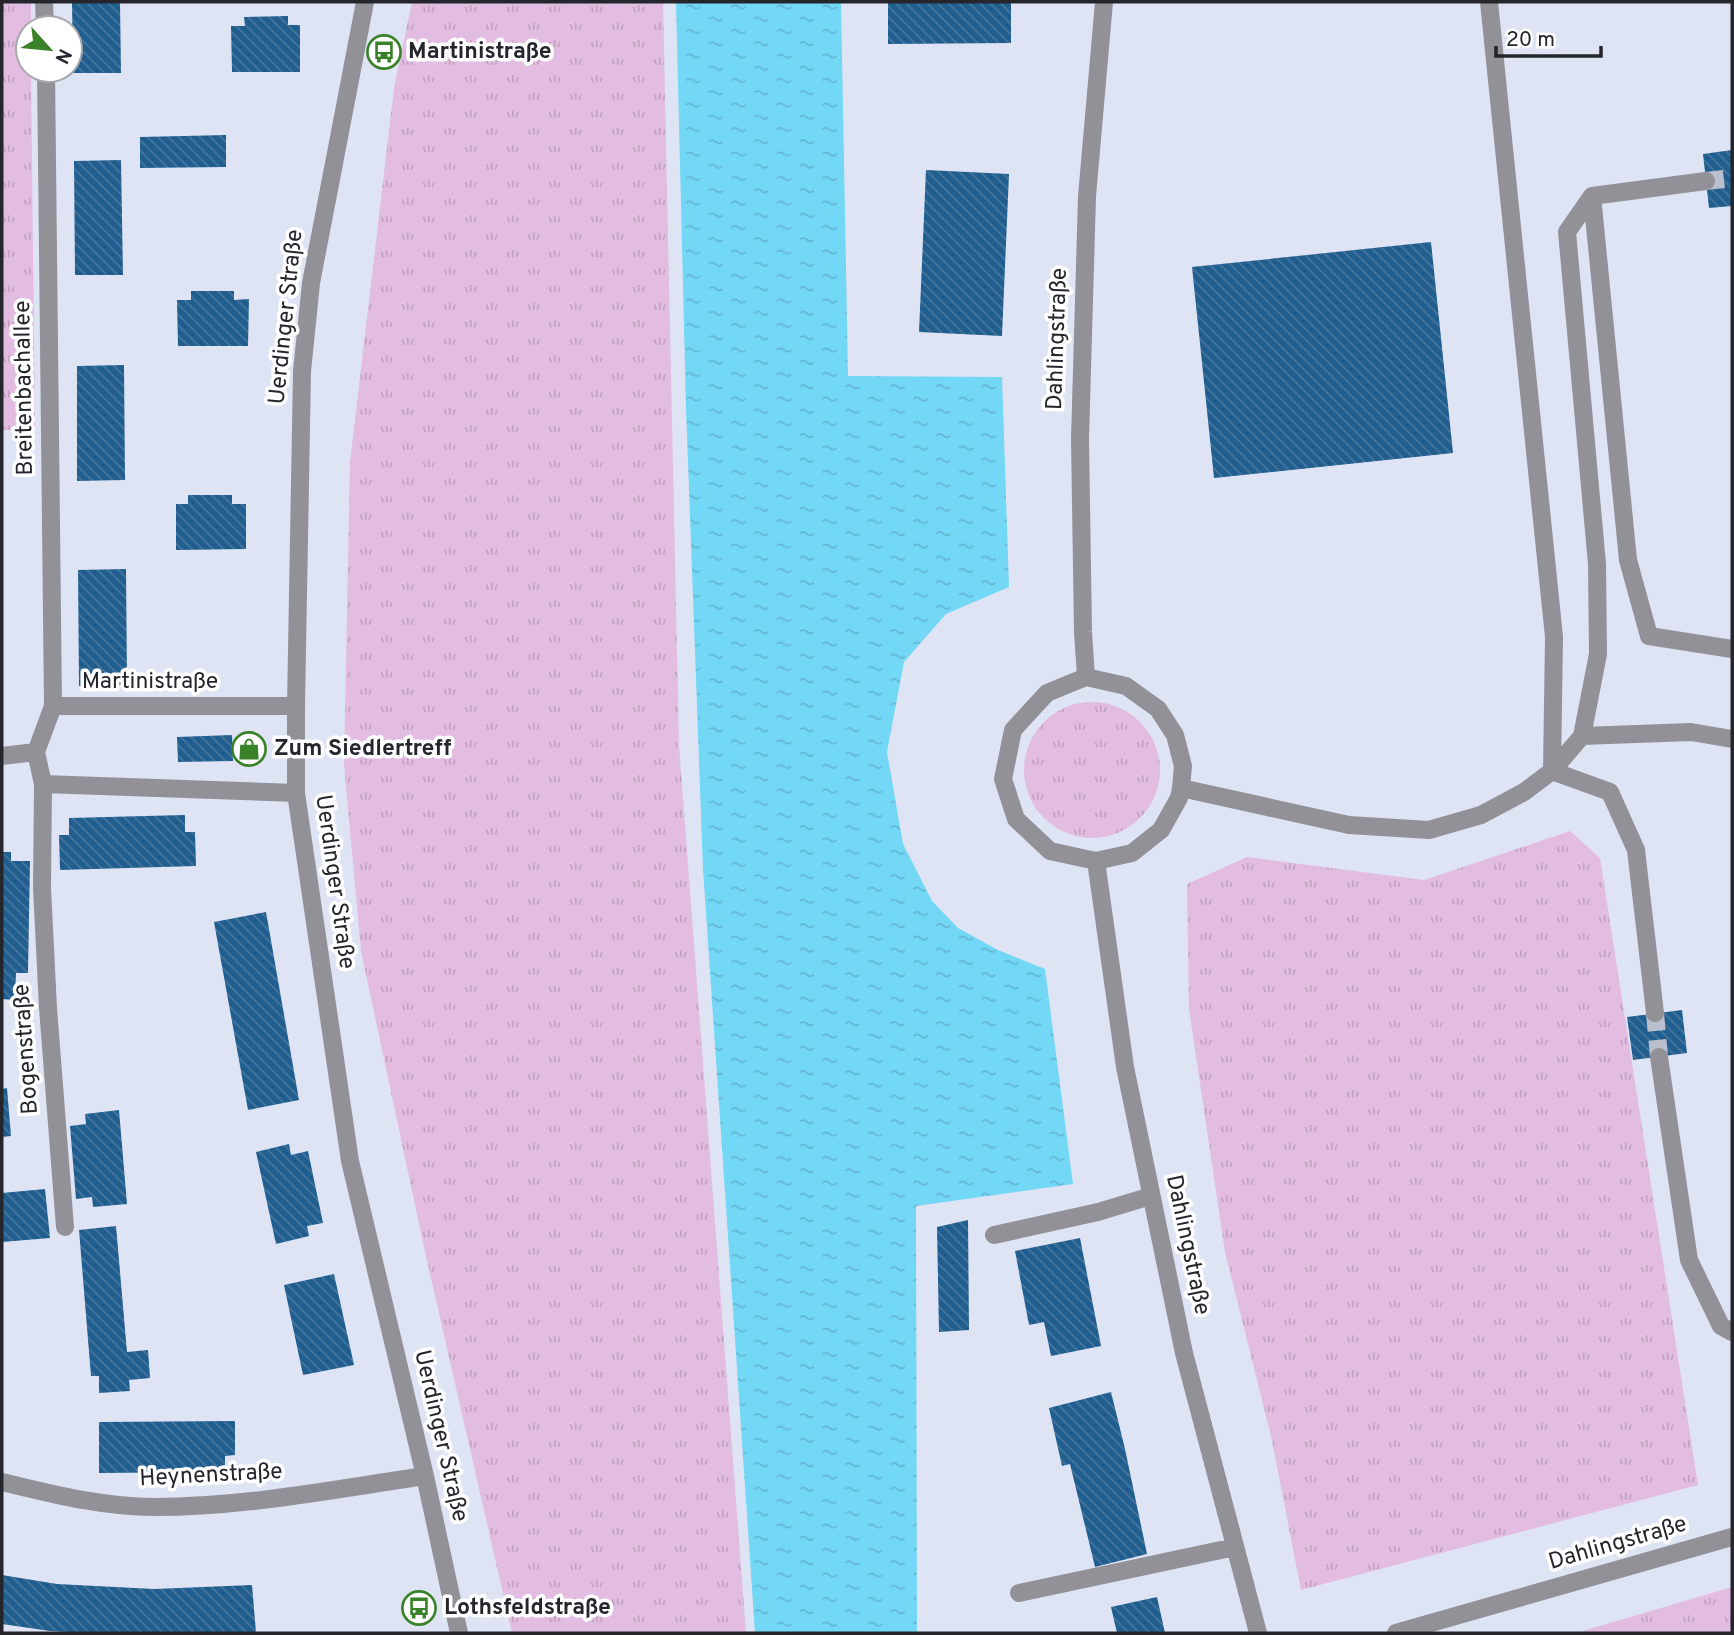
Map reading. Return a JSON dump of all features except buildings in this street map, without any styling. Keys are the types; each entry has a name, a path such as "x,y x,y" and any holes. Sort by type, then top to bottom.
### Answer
{"street":[{"name":"Uerdinger Straße","path":"365,2 311,283 302,371 296,793 350,1161 425,1476 459,1633"},
{"name":"Dahlingstraße","path":"1086,677 1081,399 1087,196 1104,2"},
{"path":"1489,2 1554,637 1552,771"},
{"name":"Breitenbachallee","path":"46,84 53,706"},
{"path":"1181,788 1349,825 1429,830 1481,815 1524,792 1552,771 1582,736 1598,654 1597,564 1567,232 1592,196 1706,181"},
{"path":"1592,196 1628,560 1648,636 1732,649"},
{"path":"1086,677 1126,686 1158,709 1175,735 1183,766 1181,788 1179,798 1161,830 1132,853 1096,862 1050,851 1016,819 1003,779 1013,730 1047,693 1086,677"},
{"name":"Martinistraße","path":"36,752 53,706 296,706"},
{"path":"1582,736 1691,732 1732,739"},
{"path":"2,756 36,752 43,784 296,793"},
{"path":"1552,771 1610,792 1636,850 1655,1013"},
{"name":"Bogenstraße","path":"43,784 42,888 48,1008 65,1227"},
{"name":"Dahlingstraße","path":"1096,862 1125,1067 1151,1196 1184,1353 1258,1633"},
{"path":"1659,1056 1689,1260 1721,1326 1732,1332"},
{"path":"995,1235 1098,1213 1151,1196"},
{"name":"Heynenstraße","path":"2,1482 75,1500 153,1507 239,1503 425,1476"},
{"name":"Dahlingstraße","path":"1396,1633 1732,1537"},
{"path":"1019,1593 1235,1547"}],"green space":[{"path":"2,2 31,2 31,14 14,14 14,84 31,84 35,430 2,430"},
{"path":"412,2 663,2 679,745 746,1633 512,1633 425,1252 361,951 344,765 350,462 394,88"},
{"path":"1092,702 1118,707 1140,722 1155,744 1160,770 1155,796 1140,818 1118,833 1092,838 1066,833 1044,818 1029,796 1024,770 1029,744 1044,722 1066,707"},
{"path":"1570,831 1600,858 1698,1485 1301,1590 1271,1436 1225,1252 1189,1009 1187,884 1247,857 1424,880"},
{"path":"1732,1587 1732,1633 1576,1633"}],"water":[{"path":"676,2 841,2 848,376 1002,377 1009,587 946,614 904,662 887,752 903,844 932,901 958,928 998,950 1045,969 1073,1184 916,1206 917,1633 755,1633 703,869 686,408"}],"tunnel":[{"path":"1706,181 1732,178"},
{"path":"1655,1013 1659,1057"}],"place":[{"name":"Martinistraße","path":"384,52"},
{"name":"Zum Siedlertreff","path":"249,749"},
{"name":"Lothsfeldstraße","path":"419,1608"}]}
